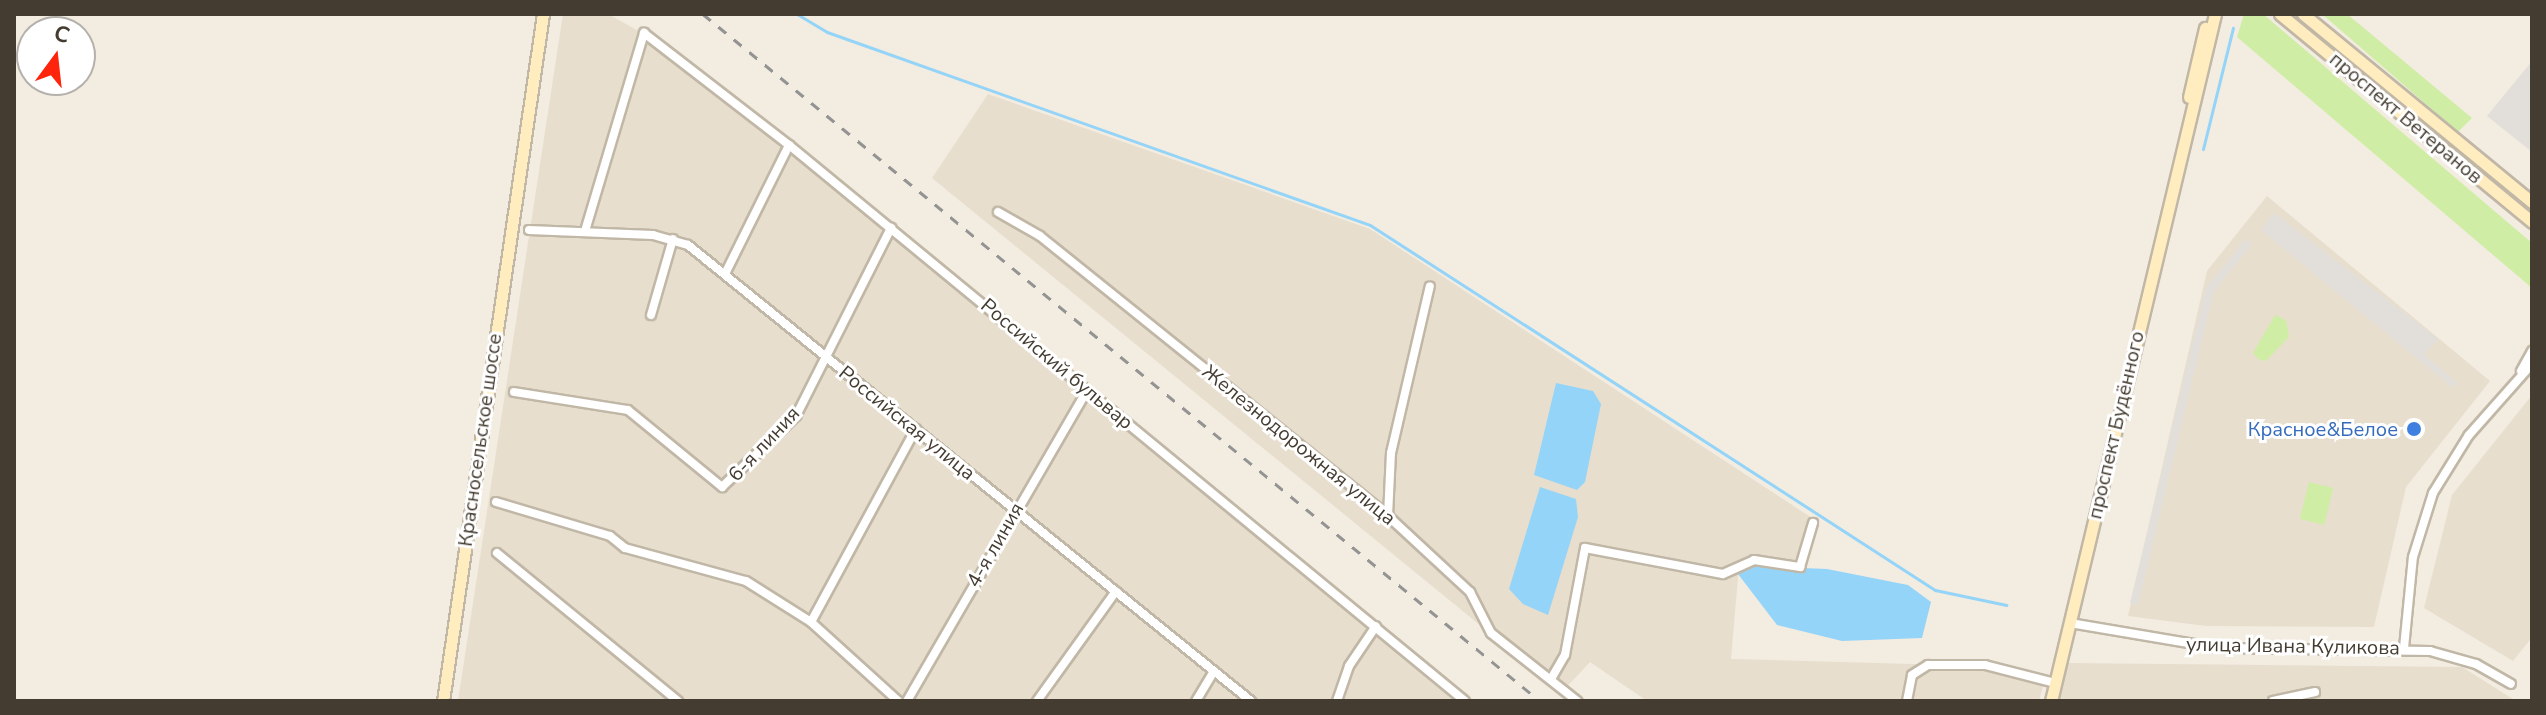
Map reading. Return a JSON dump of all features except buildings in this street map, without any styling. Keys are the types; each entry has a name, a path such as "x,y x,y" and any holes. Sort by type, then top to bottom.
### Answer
{"main road":[{"name":"Красносельское шоссе","path":"443,701 543,14"},
{"name":"проспект Будённого","path":"2181,149 2208,14"},
{"name":"проспект Будённого","path":"2051,701 2215,14"},
{"name":"проспект Ветеранов","path":"2280,14 2532,222"},
{"name":"проспект Ветеранов","path":"2303,14 2532,202"}],"street":[{"name":"Российский бульвар","path":"585,231 644,33 789,145 1465,701"},
{"path":"725,274 789,145"},
{"name":"Железнодорожная улица","path":"998,212 1040,236 1388,516 1470,592 1491,633 1577,701"},
{"name":"6-я линия","path":"514,392 628,410 722,487 796,416 891,228"},
{"name":"Российская улица","path":"529,230 585,231 673,239 725,274 1251,701"},
{"path":"651,315 673,239"},
{"path":"1388,516 1391,453 1430,286"},
{"path":"2519,375 2532,351"},
{"path":"2404,648 2413,557 2430,501 2458,449 2519,375 2532,364"},
{"name":"4-я линия","path":"907,701 1087,390"},
{"path":"811,622 916,429"},
{"path":"496,502 610,536 625,548 714,567 811,622 898,701"},
{"path":"1551,679 1565,655 1585,548 1723,574 1754,560 1800,567 1813,523"},
{"path":"497,553 678,701"},
{"path":"1037,701 1116,591"},
{"name":"улица Ивана Куликова","path":"2070,623 2218,648 2404,648 2461,659 2511,684"},
{"path":"1337,701 1349,666 1376,626"},
{"path":"1907,701 1912,675 1928,665 1985,665 2055,683"},
{"path":"1196,701 1214,671"},
{"path":"2273,701 2315,692"}],"shaded area":[{"path":"563,14 608,14 651,38 1454,701 458,701"},
{"path":"2532,61 2532,152 2487,116"},
{"path":"988,94 1370,229 1812,518 1796,563 1745,557 1739,566 1731,659 1985,666 2044,682 2039,701 1647,701 1590,662 1562,692 932,178"},
{"path":"2267,196 2490,381 2406,487 2374,627 2206,626 2128,616 2207,271"},
{"path":"2274,213 2438,339 2424,355 2458,383 2453,388 2261,230"},
{"path":"2246,239 2252,244 2214,291 2138,605 2130,603 2206,288"},
{"path":"2532,395 2532,637 2513,661 2424,608 2452,495"},
{"path":"2068,663 2462,667 2516,701 2059,701"}],"green space":[{"path":"2244,14 2263,14 2532,243 2532,288 2237,37"},
{"path":"2322,14 2347,14 2472,118 2458,132"},
{"path":"2275,315 2286,320 2289,337 2266,361 2258,359 2253,353"},
{"path":"2309,482 2333,488 2324,525 2300,519"}],"water":[{"path":"1556,383 1593,391 1601,404 1585,482 1577,490 1534,475"},
{"path":"1540,487 1576,499 1578,517 1548,615 1523,604 1509,589"},
{"path":"1749,566 1827,569 1908,585 1931,602 1922,638 1842,641 1777,625 1738,574"}],"waterway":[{"path":"797,14 827,32 1370,225 1935,590 2006,605"},
{"path":"2203,149 2233,28"}],"railway":[{"path":"703,14 1540,701"}],"place":[{"name":"Красное&Белое","path":"2414,429"}]}
